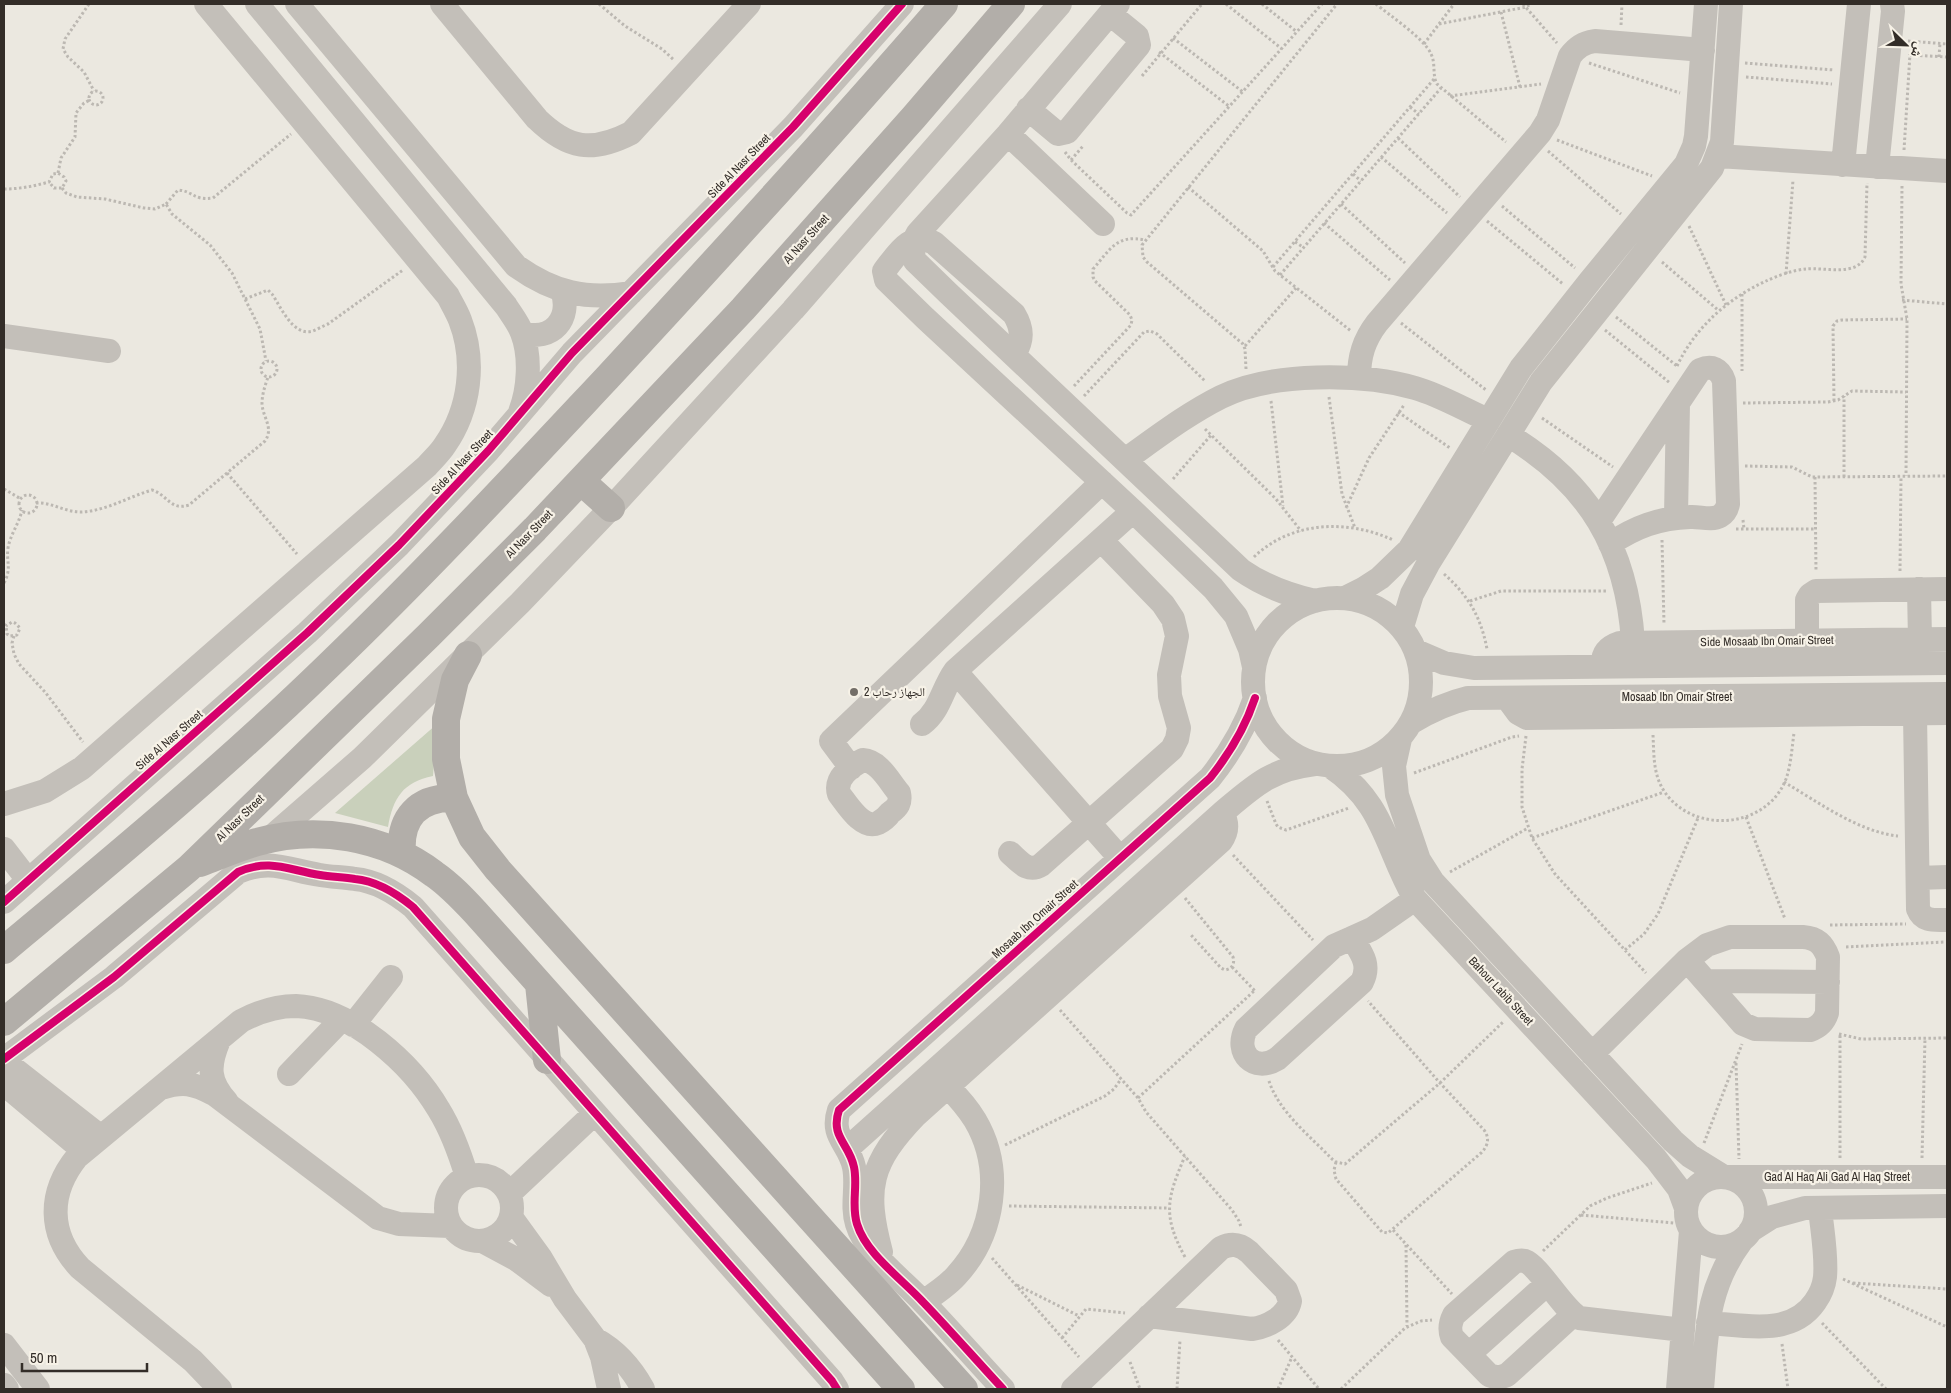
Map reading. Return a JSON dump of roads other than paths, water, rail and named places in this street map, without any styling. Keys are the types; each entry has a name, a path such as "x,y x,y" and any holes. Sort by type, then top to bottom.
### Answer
{"main road":[{"path":"4,950 177,805 312,682 404,592 531,461 691,289 944,4"},
{"name":"Al Nasr Street","path":"4,1022 189,868 428,636 581,481 823,221 1011,4"},
{"path":"581,481 611,508"},
{"path":"468,655 454,680 446,719 446,759 454,798 472,837 498,870 964,1389"},
{"path":"402,854 401,841 404,828 409,817 418,807 429,801 454,798"},
{"path":"189,868 256,842 293,835 330,834 367,841 402,854 426,868 448,885 539,984 901,1389"},
{"path":"539,984 548,1060"}],"street":[{"path":"4,804 45,791 64,780 95,757 427,466 445,446 458,423 468,389 470,371 468,345 460,319 448,296 206,4"},
{"path":"257,4 506,306 522,333 528,365 526,398 519,415"},
{"path":"297,4 516,266 546,284 585,296 631,293"},
{"path":"442,4 537,119 552,134 571,143 591,146 612,142 631,133 749,4"},
{"path":"269,839 362,758 468,655 611,508 799,303 1060,4"},
{"path":"1345,598 1380,578 1409,550 1521,368 1590,280 1686,164 1694,146 1706,4"},
{"path":"1402,627 1412,594 1428,564 1541,382 1712,168 1722,142 1732,4"},
{"path":"1842,165 1859,4"},
{"path":"1872,167 1900,47 1892,4"},
{"name":"Side Al Nasr Street","path":"5,897 28,880 354,590 444,498 572,353 793,127 897,6"},
{"path":"1028,110 1054,131 1063,134 1067,132 1138,45 1137,36 1114,9 1028,110 1008,134 914,240 903,248 884,271 886,280 924,318 1156,532 1225,601 1244,632 1254,667 1255,698 1259,713 1275,740 1287,750 1322,765"},
{"path":"1359,378 1359,363 1368,335 1532,143 1548,120 1570,56 1576,47 1585,42 1595,41 1703,50"},
{"path":"1846,130 1880,132"},
{"path":"1008,134 1103,224"},
{"path":"1718,156 1947,172"},
{"path":"914,240 913,254 915,261 1241,570 1254,579 1283,592 1315,601"},
{"path":"914,240 928,240 934,243 1014,314 1020,324 1022,334 1020,345 1014,355"},
{"path":"1590,280 1623,279"},
{"path":"522,333 532,336 541,335 550,332 558,326 565,309 565,299 562,290"},
{"path":"924,318 948,293"},
{"path":"4,336 109,351"},
{"path":"1599,521 1628,477 1680,385 1700,370 1708,367 1716,368 1722,373 1724,381 1728,504 1726,510 1721,516 1713,518 1694,516 1669,518 1641,526 1610,544"},
{"path":"1125,460 1190,415 1221,397 1257,385 1327,377 1359,378 1416,388 1494,410"},
{"path":"1669,518 1680,385"},
{"path":"1042,426 1066,404"},
{"path":"1508,435 1550,464 1579,494 1599,521 1620,567 1627,591 1633,642"},
{"path":"851,768 831,741 1102,482"},
{"path":"1156,532 1168,501"},
{"path":"922,724 935,712 944,689 955,671 1133,511"},
{"path":"1010,854 1027,868 1037,868 1172,749 1177,739 1179,728 1170,696 1169,675 1177,636 1173,619 1163,604 1101,540"},
{"path":"1909,589 1920,640"},
{"path":"1807,641 1807,600 1810,595 1816,592 1947,589"},
{"path":"847,1150 1222,812 1260,781 1286,769 1322,765 1346,766 1361,763 1388,749 1406,730 1417,708 1421,687 1420,665 1416,651 1402,627 1393,618 1376,607 1358,600 1345,598 1315,601 1294,610 1276,625 1266,638 1254,667"},
{"name":"Side Mosaab Ibn Omair Street","path":"1603,666 1604,653 1610,646 1620,642 1947,639"},
{"path":"1416,651 1444,664 1459,667 1488,668 1947,664"},
{"path":"1896,664 1897,695"},
{"path":"955,671 1120,858"},
{"name":"Mosaab Ibn Omair Street","path":"1406,730 1429,711 1448,703 1468,698 1947,694"},
{"name":"Mosaab Ibn Omair Street","path":"1003,1389 871,1249 857,1224 854,1202 854,1168 847,1150 836,1131 836,1120 839,1110 1210,778 1242,732 1255,698"},
{"path":"1507,698 1526,727 1652,717 1947,714"},
{"path":"1916,714 1918,904 1920,913 1931,920 1947,920"},
{"name":"Bahour Labib Street","path":"1406,730 1395,759 1397,795 1419,860 1433,882 1673,1141 1697,1160 1730,1177"},
{"name":"Bahour Labib Street","path":"1322,765 1344,776 1368,801 1377,816 1405,883 1415,899 1671,1176 1679,1189 1688,1221"},
{"path":"885,1263 874,1224 871,1203 872,1187 885,1151 895,1137 1221,841 1227,827 1226,819 1222,812"},
{"path":"4,849 28,880"},
{"path":"92,1144 18,1088 4,1060 114,977 228,879 248,867 272,864 321,876 372,882 387,888 413,907 838,1387"},
{"path":"1918,878 1947,877"},
{"path":"1352,938 1364,958 1366,966 1366,974 1362,982 1277,1059 1270,1063 1262,1064 1255,1063 1248,1058 1241,1044 1242,1037 1262,999 1340,942 1372,929 1415,899"},
{"path":"1592,1054 1687,960 1707,945 1730,937 1812,938 1820,942 1825,948 1828,957 1827,1013 1831,1029 1754,1029 1748,1027 1743,1024 1687,960"},
{"path":"289,1074 347,1022 391,977"},
{"path":"1706,981 1828,982"},
{"path":"220,1389 193,1361 80,1268 66,1250 57,1228 57,1197 62,1178 69,1167 92,1144 241,1021 254,1014 282,1007 312,1008 327,1012 347,1022 395,1056 426,1090 450,1129 467,1177"},
{"path":"219,1040 212,1057 211,1076 218,1092 233,1108"},
{"path":"159,1089 178,1083 196,1085 233,1108 378,1218 399,1224 450,1226"},
{"path":"923,1302 941,1290 969,1260 979,1243 991,1206 992,1188 988,1152 975,1120 948,1087"},
{"path":"504,1188 590,1108"},
{"path":"484,1175 504,1188 513,1208 508,1226 501,1234 484,1242 474,1242 464,1239 450,1226 446,1217 445,1207 447,1198 458,1182 467,1177 484,1175"},
{"path":"1678,1389 1683,1330 1689,1198 1695,1188 1703,1182 1713,1178 1730,1177 1747,1188 1753,1198 1755,1215 1746,1235 1730,1256 1714,1293 1708,1323 1702,1389"},
{"name":"Gad Al Haq Ali Gad Al Haq Street","path":"1730,1177 1947,1177"},
{"path":"1688,1221 1699,1239 1715,1246 1732,1245 1772,1217 1805,1208 1947,1206"},
{"path":"1708,1323 1762,1327 1779,1326 1796,1320 1810,1309 1820,1295 1825,1278 1820,1208"},
{"path":"511,1217 540,1257 565,1299 595,1340 602,1357 609,1389"},
{"path":"484,1242 532,1269 565,1299"},
{"path":"1072,1389 1220,1248 1227,1245 1243,1247 1289,1295 1289,1306 1286,1311 1266,1326 1252,1329 1149,1316"},
{"path":"1574,1314 1502,1377 1493,1378 1489,1375 1452,1338 1450,1332 1457,1314 1514,1262 1525,1261 1530,1264 1574,1314 1585,1320 1683,1330"},
{"path":"1469,1354 1547,1284"},
{"path":"595,1340 619,1356 637,1377 643,1389"},
{"path":"4,1345 38,1389"},
{"path":"4,1385 7,1389"}],"place":[{"name":"الجهاز رحاب 2","path":"854,692"}]}
